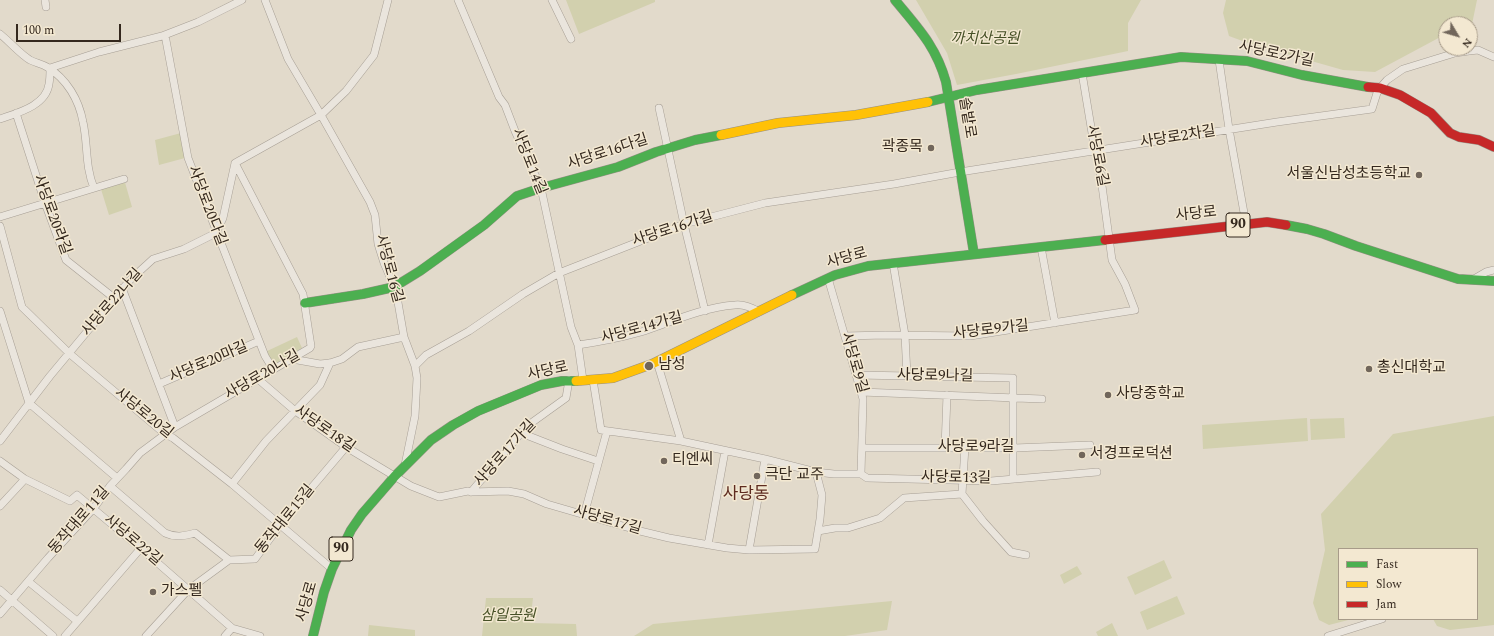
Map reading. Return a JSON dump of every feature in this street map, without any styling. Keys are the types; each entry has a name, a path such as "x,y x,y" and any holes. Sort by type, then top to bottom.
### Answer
{"street":[{"path":"50,68 99,52 165,35 198,22 242,0"},
{"name":"사당로16길","path":"265,0 288,59 370,202 375,215 378,244 394,287 404,336 415,366 417,378 414,416 405,465"},
{"path":"216,233 223,218 235,163 321,115 346,91 374,55 388,0"},
{"name":"사당로14길","path":"458,0 499,97 505,105 541,188 571,327 578,345 583,380"},
{"path":"552,0 571,39"},
{"name":"솔밭로","path":"895,0 934,51 941,65 948,96 974,254"},
{"path":"0,34 30,60 50,68 69,88 78,103 83,119 86,136 87,161 90,179 94,188"},
{"name":"사당로20다길","path":"165,35 188,158 265,356 273,370"},
{"path":"1380,88 1403,69 1456,53 1478,50 1494,56"},
{"name":"사당로2가길","path":"948,96 1181,57 1220,60 1229,59 1247,61 1333,81 1380,88 1400,95 1431,113 1450,133 1459,137 1479,140 1494,147"},
{"path":"1220,60 1229,129 1246,224"},
{"path":"0,119 35,105 47,92 50,68"},
{"name":"사당로6길","path":"1082,73 1095,151 1098,156 1112,260 1125,284 1135,310"},
{"name":"사당로2차길","path":"960,172 1229,129 1372,109 1380,88"},
{"name":"사당로16다길","path":"305,304 394,287 420,271 484,225 517,196 541,188 618,167 695,140 778,123 856,115 920,104 948,96"},
{"path":"659,108 684,224 705,311"},
{"name":"사당로20라길","path":"16,113 45,203 66,260 114,298"},
{"name":"사당로20나길","path":"165,434 292,359 310,348 312,345 303,294 235,163"},
{"name":"사당로16가길","path":"415,366 426,355 469,331 523,294 559,273 684,224 765,203 894,184 960,172"},
{"path":"0,217 124,179"},
{"name":"사당로","path":"313,636 324,592 332,569 351,530 362,514 405,465 431,440 453,424 478,411 541,386 569,380 593,380 623,376 657,362 828,278 850,270 893,263 1266,222 1307,229 1458,279 1494,281"},
{"name":"사당로20길","path":"0,226 22,307 70,354 165,434 173,438 232,484 332,569"},
{"name":"사당로22나길","path":"0,441 29,403 130,280 152,259 184,249 216,233"},
{"path":"1041,247 1055,323"},
{"path":"893,263 905,335 907,376"},
{"path":"1474,280 1486,272 1494,270"},
{"name":"사당로9길","path":"828,278 862,392 861,474"},
{"path":"122,288 175,427"},
{"name":"사당로14가길","path":"578,345 639,332 705,311 736,305 749,306 759,312"},
{"path":"0,310 29,403 117,478"},
{"name":"사당로9가길","path":"845,336 970,336 1135,310"},
{"path":"292,359 320,364 330,363 342,359 358,347 404,336"},
{"name":"사당로20마길","path":"159,384 259,341"},
{"path":"657,362 681,441"},
{"path":"232,484 266,441 294,410 320,386 330,363"},
{"name":"사당로9나길","path":"857,376 1013,378 1012,398"},
{"name":"사당로18길","path":"258,379 294,410 346,447 395,476"},
{"name":"사당로17가길","path":"471,492 526,426 566,398 569,380"},
{"path":"584,515 607,431 601,430 593,380"},
{"path":"862,392 1042,399"},
{"path":"945,448 947,395"},
{"path":"1012,398 1014,448 1013,479"},
{"name":"사당로13길","path":"607,431 681,441 765,459 816,472 861,474 867,478 991,481 1097,472"},
{"path":"521,433 598,461"},
{"name":"동작대로11길","path":"0,614 48,558 94,508 117,478 140,453 165,434"},
{"name":"사당로9라길","path":"862,448 1014,448 1090,446"},
{"name":"동작대로15길","path":"229,560 255,559 280,525 346,447"},
{"path":"965,447 962,494 1012,552 1026,555"},
{"path":"708,545 725,450"},
{"path":"749,550 765,459"},
{"name":"사당로22길","path":"0,461 25,479 70,501 77,495 141,548 232,628 260,636"},
{"path":"816,472 822,495 818,534 835,528 848,528 880,518 904,498 962,494"},
{"name":"사당로17길","path":"395,476 411,486 439,497 468,491 508,491 524,494 546,504 669,538 727,548 749,550 815,549 818,534"},
{"path":"0,506 25,479"},
{"path":"110,486 165,533 172,536 196,534 229,560 188,590 146,636"},
{"path":"65,636 141,548"},
{"path":"29,582 77,621"},
{"path":"0,590 53,636"},
{"path":"1328,636 1379,620"},
{"path":"225,636 232,628"}],"green space":[{"path":"566,0 655,0 655,2 579,34"},
{"name":"까치산공원","path":"916,0 1141,0 1128,23 1128,51 957,85 947,53"},
{"path":"1226,0 1477,0 1474,16 1438,16 1438,38 1375,72 1343,70 1248,43 1229,36 1223,13"},
{"path":"181,133 185,158 159,165 155,140"},
{"path":"124,179 132,207 109,215 100,186"},
{"path":"297,337 302,348 275,364 265,352"},
{"path":"1494,416 1494,625 1450,630 1437,626 1434,620 1478,620 1478,548 1338,548 1338,620 1348,620 1329,625 1319,620 1313,603 1325,550 1321,514 1393,434"},
{"path":"1307,418 1308,441 1203,449 1202,425"},
{"path":"1344,418 1345,438 1311,440 1310,419"},
{"path":"1164,560 1172,578 1135,595 1127,577"},
{"path":"1077,566 1082,574 1064,584 1060,575"},
{"path":"1177,596 1185,614 1147,630 1140,612"},
{"path":"486,598 533,598 530,623 576,624 577,636 482,636"},
{"name":"삼일공원","path":"892,601 887,630 845,636 634,636 653,624"},
{"path":"1112,623 1118,636 1098,636 1096,632"},
{"path":"369,625 415,630 415,636 368,636"}],"traffic: fast":[{"path":"895,0 919,29 932,48 942,69 946,82 974,254"},
{"path":"928,102 977,90 1181,57 1247,61 1302,75 1368,87"},
{"path":"305,303 363,294 394,287 420,271 484,225 517,196 618,167 656,152 695,140 721,135"},
{"path":"1286,225 1324,234 1458,279 1494,281"},
{"path":"792,295 835,275 868,266 1105,240"},
{"path":"313,636 324,592 332,569 351,530 362,514 395,476 431,440 453,425 478,411 541,385 562,381 576,381"}],"traffic: slow":[{"path":"721,135 778,123 856,115 928,102"},
{"path":"576,381 613,378 652,364 792,295"}],"traffic: jam":[{"path":"1368,87 1380,88 1400,95 1431,113 1450,133 1459,137 1479,140 1494,147"},
{"path":"1105,240 1267,222 1286,225"}],"place":[{"name":"곽종목","path":"931,148"},
{"name":"서울신남성초등학교","path":"1419,175"},
{"name":"남성","path":"649,366"},
{"name":"총신대학교","path":"1369,369"},
{"name":"사당중학교","path":"1108,395"},
{"name":"서경프로덕션","path":"1082,455"},
{"name":"티엔씨","path":"664,461"},
{"name":"극단 교주","path":"757,476"},
{"name":"가스펠","path":"153,592"}],"district":[{"name":"사당동","path":"746,496"}]}
